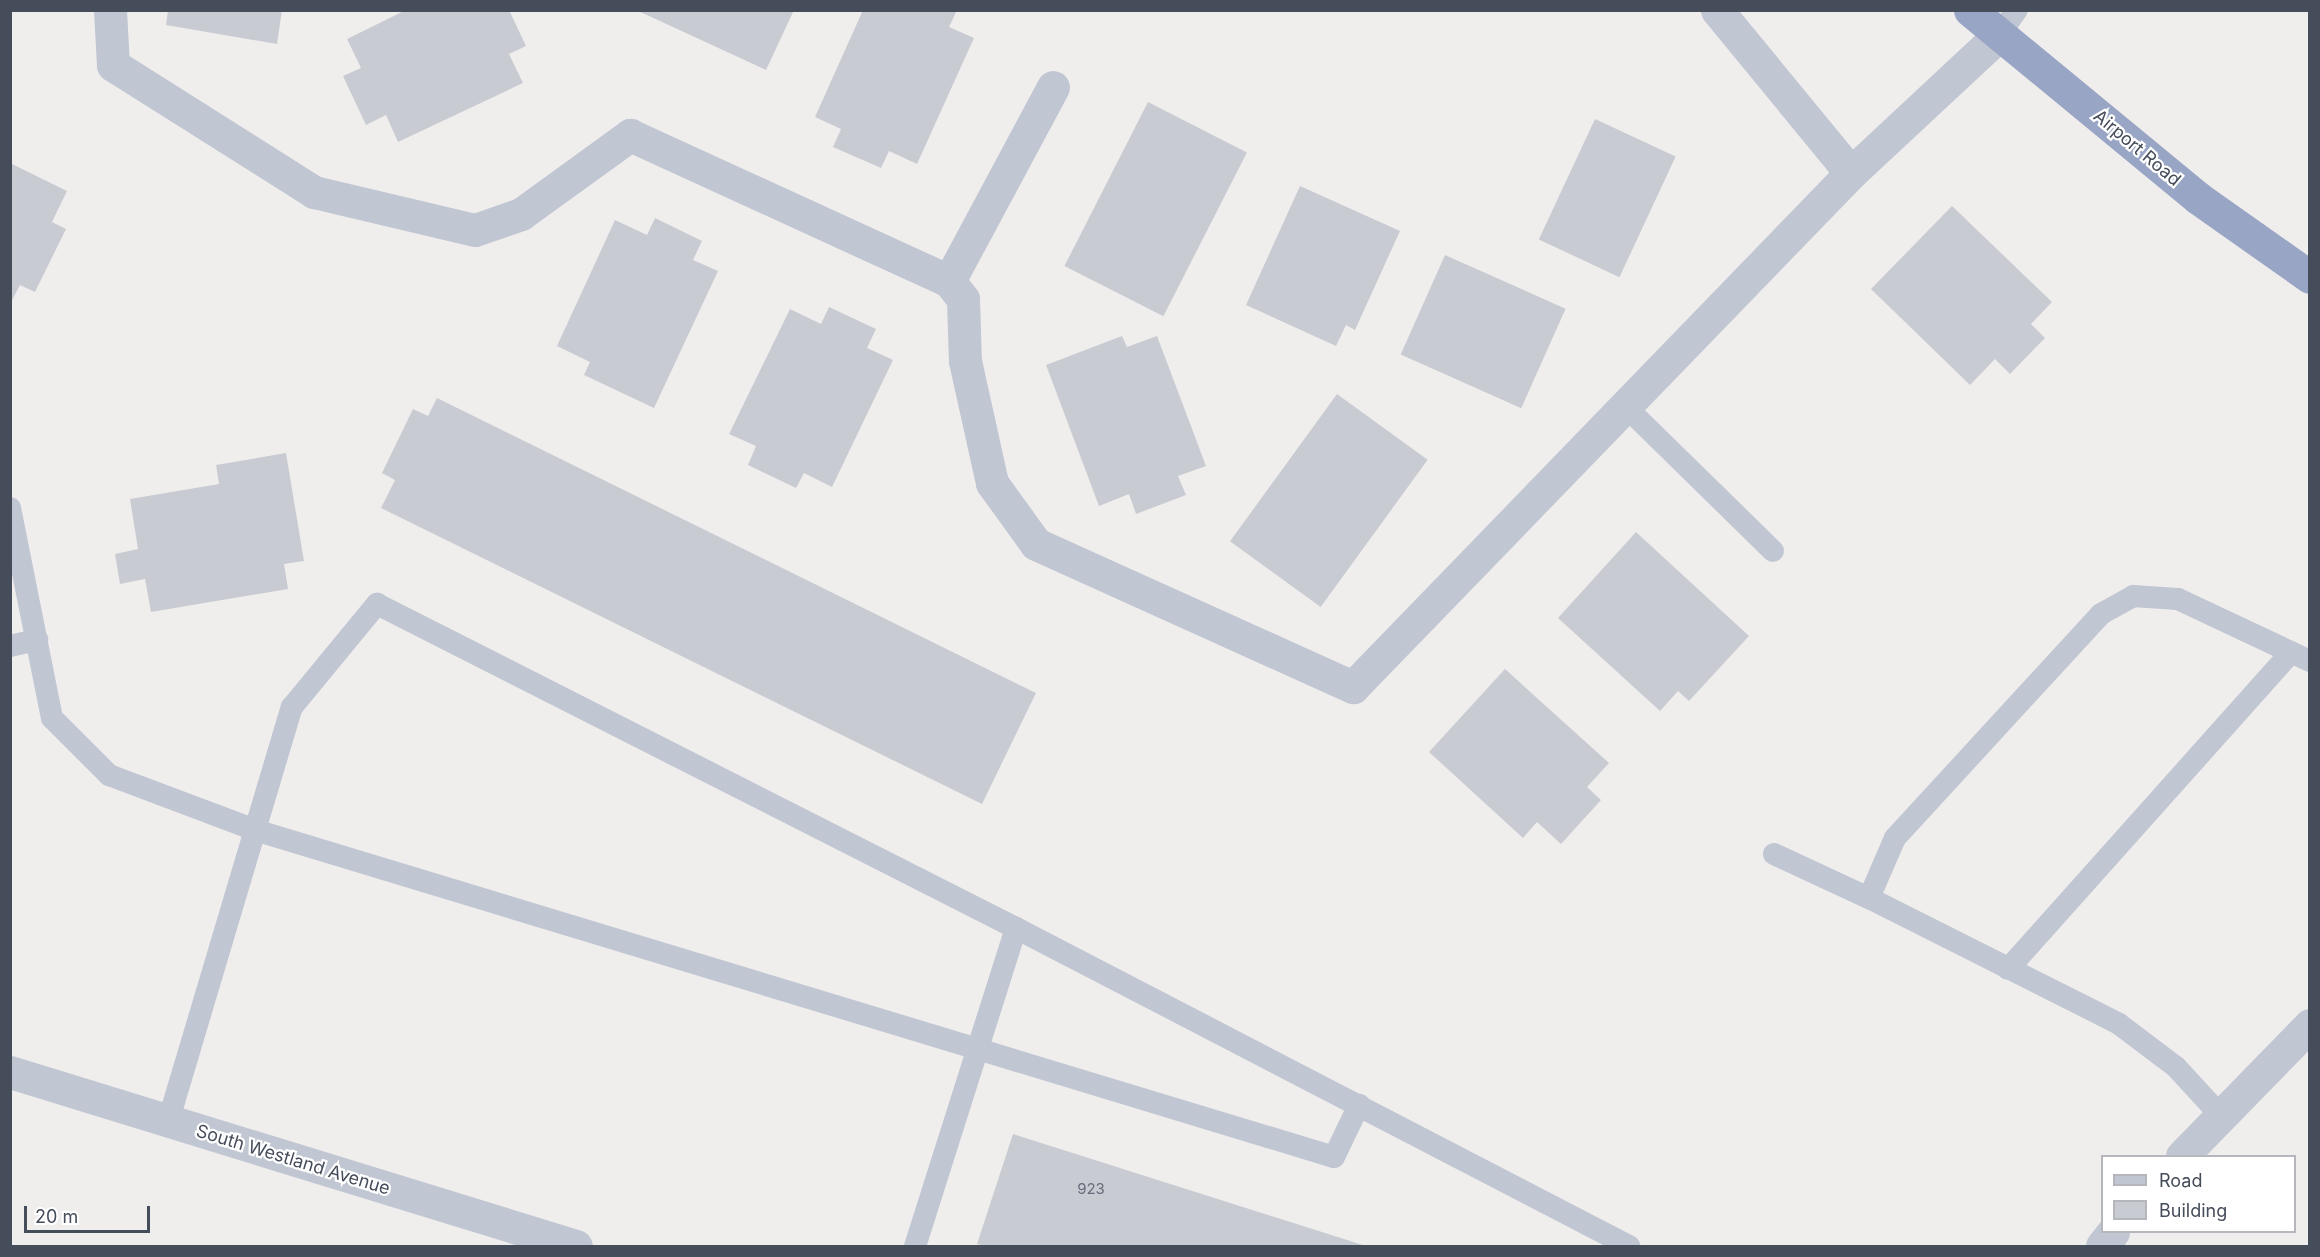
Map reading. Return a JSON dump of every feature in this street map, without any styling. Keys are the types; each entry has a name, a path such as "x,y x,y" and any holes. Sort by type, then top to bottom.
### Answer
{"highway":[{"name":"Airport Road","path":"1970,10 2008,22 2198,198 2310,277"}],"street":[{"path":"110,10 113,65 314,192 475,230 521,214 630,135 949,282 963,299 965,361 992,483 1036,544 1353,687 1851,172 2008,22"},
{"path":"1717,10 1851,172"},
{"path":"949,282 1053,87"},
{"path":"2183,1155 2310,1025"},
{"name":"South Westland Avenue","path":"10,1072 576,1246"},
{"path":"2102,1246 2112,1233"}],"lane":[{"path":"1625,406 1773,551"},
{"path":"10,508 52,718 109,775 255,830 1334,1157 1359,1105"},
{"path":"1869,898 1894,838 2101,614 2133,596 2178,599 2300,656 2008,969"},
{"path":"168,1122 292,707 377,604 1016,928 1629,1246"},
{"path":"10,646 37,640"},
{"path":"1773,854 1869,898 2119,1024 2176,1067 2221,1116"},
{"path":"915,1246 1016,928"}],"building":[{"path":"168,10 282,10 277,44 166,25"},
{"path":"406,10 509,10 526,46 509,54 523,83 398,142 386,115 366,125 343,76 361,68 347,39"},
{"path":"636,10 794,10 766,70"},
{"path":"863,10 957,10 949,27 974,38 917,164 889,151 881,168 833,147 841,129 815,117"},
{"path":"1148,102 1247,152 1163,316 1064,266"},
{"path":"1595,119 1676,157 1619,277 1539,240"},
{"path":"10,163 67,191 52,222 66,229 35,292 20,285 10,304"},
{"path":"1300,186 1400,231 1355,330 1346,325 1336,346 1246,305"},
{"path":"1952,206 2052,302 2031,324 2045,338 2010,374 1995,359 1970,385 1871,289"},
{"path":"655,218 702,241 693,260 718,271 654,408 584,375 590,362 557,346 615,220 647,235"},
{"path":"1445,255 1566,309 1521,408 1401,355"},
{"path":"829,307 876,329 867,348 893,360 832,487 804,473 796,488 748,465 756,446 729,434 790,309 821,324"},
{"path":"1122,336 1127,347 1157,336 1206,466 1178,476 1186,495 1136,514 1129,494 1099,506 1046,365"},
{"path":"1337,394 1428,460 1321,607 1230,541"},
{"path":"437,398 1036,693 982,804 381,508 395,480 382,473 413,409 428,416"},
{"path":"286,453 304,561 284,564 288,589 151,612 145,579 120,584 115,554 138,549 130,499 219,484 216,465"},
{"path":"1636,532 1749,636 1689,701 1678,691 1660,711 1558,618"},
{"path":"1505,669 1609,763 1587,787 1601,800 1561,844 1537,822 1523,838 1429,752"},
{"path":"1013,1134 1366,1246 985,1246 977,1244"}]}
